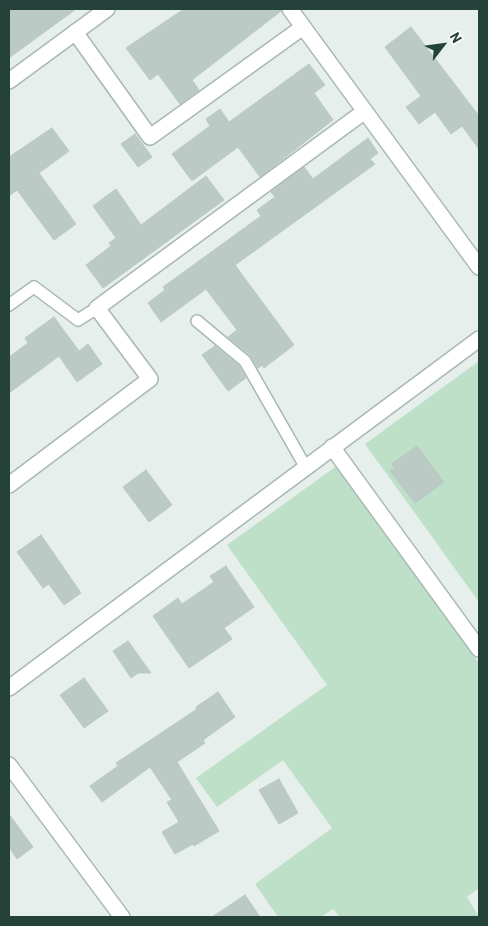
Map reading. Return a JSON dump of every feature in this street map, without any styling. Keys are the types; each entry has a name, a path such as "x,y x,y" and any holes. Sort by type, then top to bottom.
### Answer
{"street":[{"path":"9,81 107,9"},
{"path":"290,9 479,267"},
{"path":"75,32 150,137 303,27"},
{"path":"9,485 150,379 97,308 365,111"},
{"path":"9,688 305,466 479,339"},
{"path":"332,447 479,648"},
{"path":"9,765 122,917"}],"lane":[{"path":"9,305 34,287 78,320 97,308"},
{"path":"197,321 245,361 305,466"}],"green space":[{"path":"479,361 479,602 365,444"},
{"path":"338,465 479,663 479,888 467,897 479,917 340,917 333,909 321,917 278,917 255,884 332,828 283,760 217,807 196,778 327,685 227,545"}],"building":[{"path":"9,9 76,9 9,58"},
{"path":"184,9 281,9 281,11 192,80 199,90 180,104 158,74 150,80 126,48"},
{"path":"411,27 479,116 479,149 462,126 451,134 435,112 419,124 406,107 421,96 385,47"},
{"path":"309,64 325,85 314,93 333,120 260,177 238,147 192,181 172,154 210,126 206,119 220,109 229,122"},
{"path":"52,128 69,151 39,173 76,224 54,240 17,190 9,196 9,157"},
{"path":"135,134 152,157 138,167 121,144"},
{"path":"368,138 378,153 370,159 375,164 235,265 294,345 264,368 263,365 258,368 250,355 228,337 237,330 206,289 161,322 148,303 165,290 163,287 261,216 257,210 275,197 271,192 304,167 313,179"},
{"path":"206,176 224,200 103,288 86,265 111,246 109,243 116,238 93,206 116,189 141,225"},
{"path":"54,317 79,351 88,344 102,364 77,382 59,356 9,393 9,357 28,343 25,338"},
{"path":"215,346 239,366 246,378 228,391 202,355"},
{"path":"417,446 444,482 415,503 390,471 395,468 392,464"},
{"path":"146,470 172,505 149,522 123,487"},
{"path":"41,535 81,593 64,605 49,584 43,588 17,552"},
{"path":"226,566 254,607 224,628 232,639 189,668 153,616 178,598 182,604 214,582 210,576"},
{"path":"128,641 151,673 138,673 131,678 113,651"},
{"path":"84,678 108,711 84,728 60,695"},
{"path":"218,692 235,717 203,740 205,743 177,762 219,831 194,846 193,844 175,854 162,832 179,822 167,802 172,800 150,767 102,802 90,786 118,766 116,763 197,709 196,707"},
{"path":"279,779 298,813 279,824 259,790"},
{"path":"9,814 33,847 17,859 9,847"},
{"path":"245,895 260,917 212,917"}]}
